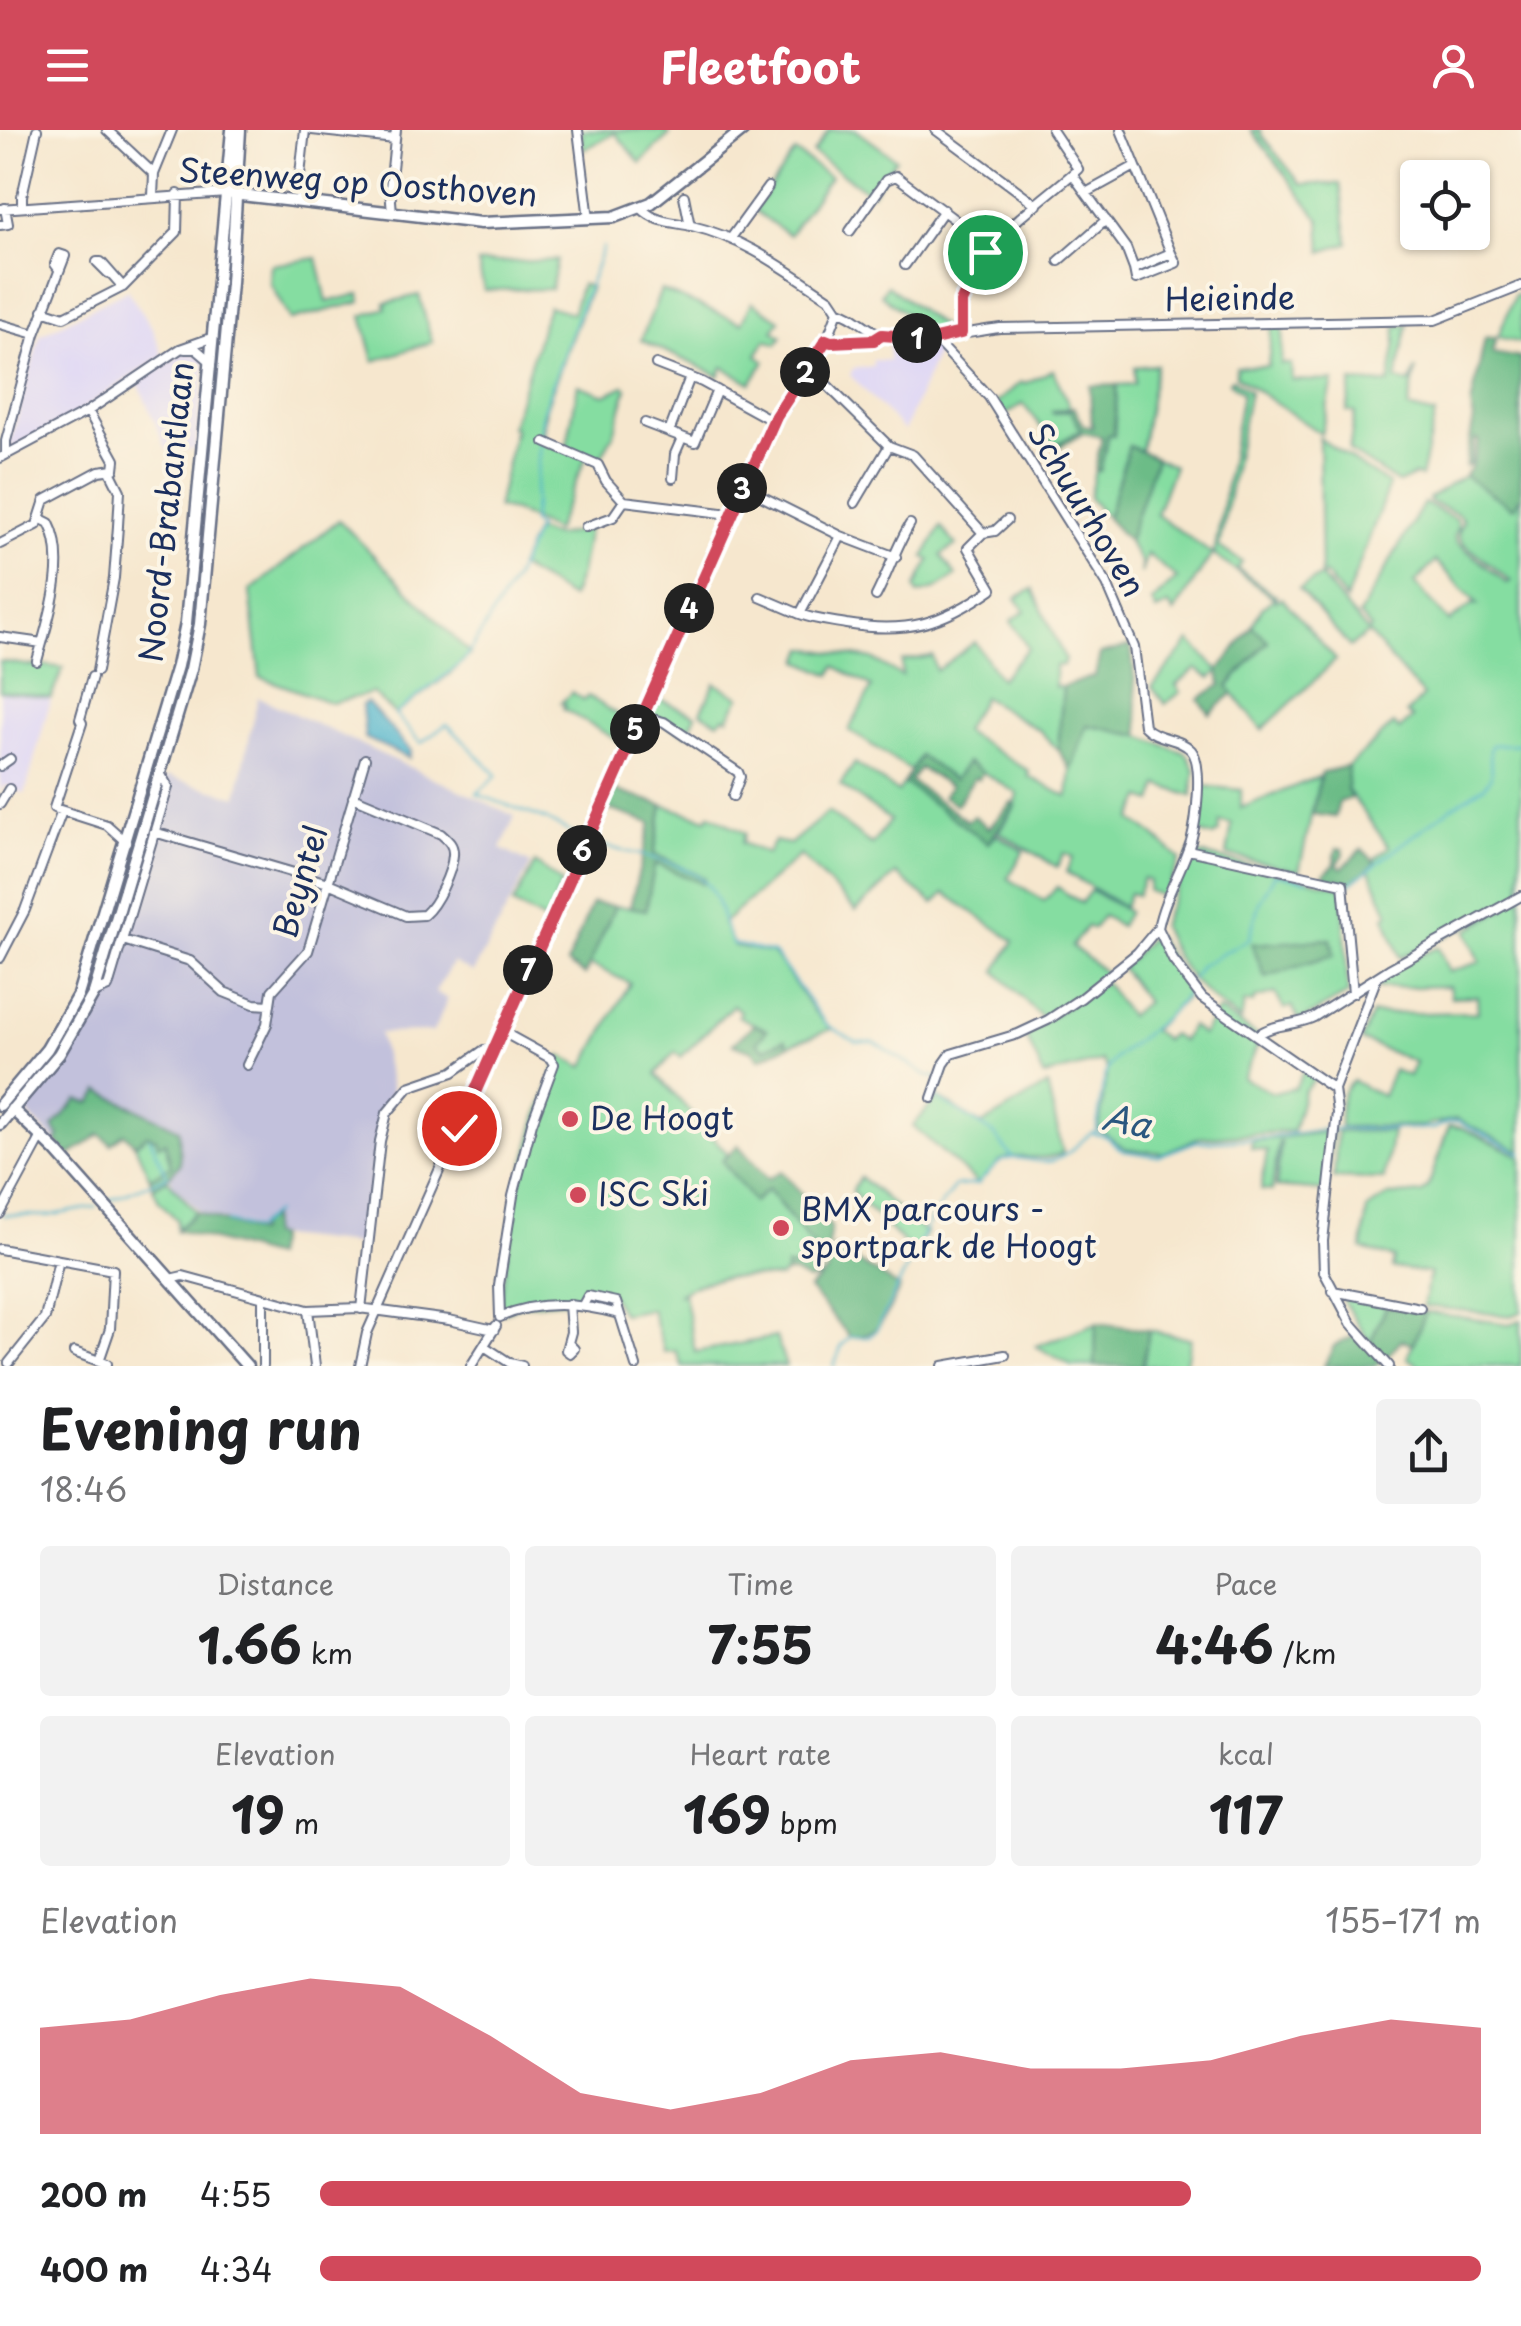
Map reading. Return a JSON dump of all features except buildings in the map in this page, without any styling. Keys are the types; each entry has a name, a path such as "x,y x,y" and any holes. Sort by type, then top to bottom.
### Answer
{"main road":[{"name":"Noord-Brabantlaan","path":"0,1124 70,1040 94,993 191,670 200,624 236,130"},
{"path":"642,209 743,130"},
{"name":"Noord-Brabantlaan","path":"1,1102 47,1049 78,995 178,666 186,623 212,338 232,194"},
{"name":"Steenweg op Oosthoven","path":"232,194 481,223 589,219 622,216 642,209"},
{"path":"148,769 160,773"},
{"path":"1,1102 42,1136 247,1366"}],"street":[{"path":"22,208 37,130"},
{"path":"106,130 119,134 154,174"},
{"path":"153,196 154,174 172,130"},
{"path":"298,194 305,130"},
{"path":"312,130 396,134 387,212"},
{"path":"578,130 589,219"},
{"path":"936,130 1036,205"},
{"path":"961,333 961,302 977,264 990,246 1078,168 1052,130"},
{"path":"1072,174 1126,248 1134,269 1171,254 1120,130"},
{"path":"1086,193 1135,166"},
{"path":"850,231 886,180 893,176 990,246"},
{"path":"731,238 768,186"},
{"path":"43,310 64,317 124,288 177,232 178,194"},
{"name":"Steenweg op Oosthoven","path":"0,225 8,224 2,208 178,194 232,194"},
{"path":"684,196 690,226"},
{"path":"642,209 658,220 731,238 830,299 838,311 882,335 874,340 826,340"},
{"path":"905,266 944,210"},
{"path":"1059,261 1106,220"},
{"path":"3,456 34,335 58,268"},
{"path":"108,274 124,288"},
{"name":"Heieinde","path":"882,335 935,339 1000,328 1435,320 1521,286"},
{"path":"360,1366 364,1343 730,514 773,422 826,340 838,311"},
{"path":"0,324 34,335"},
{"path":"3,456 88,412 180,349 212,338"},
{"name":"Schuurhoven","path":"935,339 989,398 1106,584 1134,648 1144,726 1152,735 1182,744 1197,760 1195,817 1188,850 1158,928"},
{"path":"180,349 196,350 210,361"},
{"path":"656,364 717,390 773,422"},
{"path":"806,370 827,385 889,446 913,455 983,533"},
{"path":"671,426 690,377"},
{"path":"645,423 692,442 697,440 717,390"},
{"path":"0,544 38,524 45,500 100,472 110,471 116,464 88,412"},
{"path":"673,478 682,438"},
{"path":"545,442 598,464 606,481 624,501 730,514"},
{"path":"855,503 889,446"},
{"path":"110,471 120,491 114,578 95,674 80,718 82,724 54,806 107,825 126,842"},
{"path":"743,487 841,536 896,558"},
{"path":"586,527 613,518 624,501"},
{"path":"36,660 55,586 58,545 49,523 38,518"},
{"path":"760,597 800,614 873,628 909,628 948,618 992,589 968,548 983,533 995,530 1007,520"},
{"path":"876,596 910,524"},
{"path":"800,614 841,536"},
{"path":"0,637 42,642"},
{"path":"641,716 664,722 738,772 734,796"},
{"path":"0,766 10,759"},
{"name":"Beyntel","path":"247,1064 267,1024 278,982 308,952 365,759"},
{"name":"Noord-Brabantlaan","path":"94,993 108,987 123,940 168,787 160,773"},
{"path":"0,804 9,789"},
{"path":"154,832 328,883 418,918 432,908 454,858 449,840 354,797"},
{"path":"0,958 24,912 62,811"},
{"path":"107,825 134,814"},
{"path":"1188,850 1343,884 1353,994"},
{"path":"1258,1035 1266,1029 1302,1023 1521,896"},
{"path":"932,1098 944,1064 952,1054 1018,1034 1048,1020 1121,966 1158,928 1174,960 1202,998 1334,1089 1338,1099 1336,1129 1322,1257 1333,1291 1351,1323 1390,1366"},
{"path":"123,940 190,961 224,992 254,1004 269,1005"},
{"path":"1334,1089 1378,977"},
{"path":"471,1366 500,1317 499,1286 513,1196 532,1123 554,1064 501,1031"},
{"path":"361,1309 386,1114 409,1087 453,1072 484,1050 492,1052"},
{"path":"0,1214 42,1136"},
{"path":"0,1249 112,1270 112,1330 103,1362 74,1352"},
{"path":"0,1356 12,1364 45,1318 58,1260"},
{"path":"170,1279 183,1276 308,1310 361,1309 494,1330"},
{"path":"1333,1291 1420,1308"},
{"path":"263,1298 263,1366"},
{"path":"500,1317 522,1308 570,1304 619,1314 636,1366"},
{"path":"570,1304 570,1345"},
{"path":"308,1310 316,1366"},
{"path":"484,1346 522,1366"},
{"path":"943,1366 1004,1355"}],"shaded area":[{"path":"127,290 153,329 163,356 63,422 13,448 10,443 40,335"},
{"path":"914,342 938,349 904,431 850,375 853,369 873,366 873,360 889,361 888,343"},
{"path":"185,351 201,356 205,362 196,450 166,449 138,383"},
{"path":"0,691 51,698 25,794 4,785 0,793"},
{"path":"258,697 515,816 501,849 531,864 473,973 453,962 435,992 448,999 433,1032 379,1033 392,1091 379,1120 364,1245 270,1235 270,1215 254,1229 201,1213 169,1175 178,1129 101,1091 91,1103 54,1128 61,1136 56,1142 26,1109 63,1061 98,999 166,776 237,797"}],"green space":[{"path":"581,130 667,130 670,134 640,163 615,133 583,150"},
{"path":"829,130 856,130 896,159 871,194 813,153"},
{"path":"1251,130 1260,130 1301,184 1340,184 1348,243 1322,252 1320,220"},
{"path":"795,152 830,177 789,235 754,210"},
{"path":"317,258 327,302 360,294 361,302 290,320 270,283 271,265"},
{"path":"557,260 551,289 484,290 478,263"},
{"path":"581,284 590,287 546,407 542,441 566,450 578,385 605,395 627,388 614,433 599,461 586,457 555,531 514,511 497,508 515,428 511,427 548,306 572,313"},
{"path":"887,285 945,329 930,332 881,295"},
{"path":"661,290 742,323 752,302 780,320 773,331 782,336 777,344 766,340 757,355 765,361 751,383 723,367 719,376 641,340"},
{"path":"1515,294 1521,296 1521,343 1498,337"},
{"path":"419,295 432,342 374,361 362,316 386,308 385,303"},
{"path":"1408,325 1396,380 1410,383 1416,369 1408,408 1435,415 1421,477 1415,475 1398,483 1349,451 1355,413 1347,411 1352,382 1389,384 1396,326"},
{"path":"1272,327 1283,327 1281,364 1291,364 1292,380 1333,381 1321,434 1236,376 1236,367 1268,366"},
{"path":"1496,337 1492,353 1521,358 1521,495 1513,508 1464,476 1471,467 1479,440 1475,439 1469,465 1465,466 1474,419 1471,406 1485,338"},
{"path":"1156,365 1141,451 1129,446 1107,518 1089,498 1108,435 1114,435 1117,385 1134,384 1135,367"},
{"path":"1053,370 1070,407 1052,414 1070,410 1081,430 1055,445 1023,404 1005,415 996,403 1021,382"},
{"path":"1232,379 1249,391 1219,547 1242,562 1238,569 1276,596 1276,601 1282,598 1336,660 1262,730 1228,687 1267,642 1252,626 1262,608 1274,598 1214,555 1242,393 1229,382"},
{"path":"1117,385 1114,436 1108,435 1100,471 1095,470 1102,437 1084,433 1057,448 1055,445 1081,430 1070,410 1051,412 1074,407 1084,426 1092,428 1090,386"},
{"path":"1319,438 1389,485 1346,600 1325,574 1321,577 1368,632 1371,629 1359,615 1424,503 1456,519 1457,542 1507,583 1511,581 1462,542 1458,534 1463,520 1458,514 1430,502 1429,498 1464,476 1513,507 1521,495 1521,1151 1456,1119 1424,1126 1340,1127 1342,1096 1353,1081 1382,1096 1393,1070 1409,1076 1415,1062 1361,1040 1372,1014 1478,1012 1477,996 1451,997 1449,986 1377,988 1381,980 1403,963 1438,947 1449,972 1480,962 1467,931 1507,907 1400,958 1385,916 1389,914 1369,868 1389,847 1347,789 1348,766 1394,724 1399,730 1413,718 1407,713 1423,696 1368,633 1350,647 1299,589 1321,576","holes":["1436,561 1478,605 1472,604 1449,622 1415,583"]},
{"path":"1129,446 1156,458 1128,541 1107,518"},
{"path":"1156,458 1174,466 1156,514 1212,554 1174,613 1169,605 1156,611 1152,602 1177,578 1147,554 1141,573 1141,563 1128,541"},
{"path":"339,520 470,654 395,714 373,693 331,703 260,677 250,591"},
{"path":"941,527 956,545 941,555 956,576 936,589 918,594 915,588 930,560 924,557"},
{"path":"588,529 571,598 519,567 535,531 556,536"},
{"path":"1033,589 1065,660 1063,665 1055,666 1055,687 1063,687 1058,750 1040,731 983,697 963,731 1029,771 1028,776 1068,797 1071,770 1087,725 1140,736 1186,753 1195,769 1192,796 1159,785 1153,802 1142,798 1132,820 1180,859 1165,897 1148,891 1149,881 1143,878 1137,895 1129,893 1124,907 1066,872 1073,857 1064,853 1057,867 999,832 1015,807 1018,794 968,763 955,780 919,757 911,771 849,730 872,687 835,666 831,675 800,661 805,648 872,659 902,676 902,661 932,656 936,671 975,642 1000,679 1028,648 1011,621 1025,611 1016,598"},
{"path":"1252,626 1268,641 1228,686 1233,693 1210,714 1199,699 1221,685 1219,671"},
{"path":"1190,641 1219,671 1211,678 1196,669 1176,685 1181,692 1165,704 1152,687"},
{"path":"1131,646 1140,736 1087,725 1071,770 1058,750 1063,687 1095,676 1100,654"},
{"path":"0,661 63,668 51,698 0,691"},
{"path":"715,683 740,697 728,718 718,722 701,712"},
{"path":"572,692 584,700 588,696 633,724 624,744 563,709 565,705 561,703"},
{"path":"654,697 696,715 687,734 646,714"},
{"path":"920,756 954,780 967,762 983,772 978,779 974,778 956,805 943,796 950,786 920,768 910,781 967,821 974,816 989,828 1012,802 1015,806 988,843 904,783"},
{"path":"855,763 898,792 904,783 988,843 997,835 1024,851 1008,878 1044,901 1057,887 1081,903 1091,890 1128,912 1120,926 1103,916 1093,929 1087,926 1072,946 1107,974 1043,1019 996,971 1014,941 945,893 934,904 896,874 856,911 800,855 723,923 734,946 772,953 832,1029 789,1045 785,1039 764,1049 756,1042 766,1030 738,1016 741,1012 733,1005 681,1057 675,1052 656,1074 728,1154 722,1161 754,1201 767,1189 820,1255 800,1267 787,1267 780,1278 714,1280 679,1294 684,1294 695,1352 776,1337 786,1366 682,1366 676,1351 664,1352 651,1309 622,1314 611,1296 587,1290 577,1300 520,1305 503,1313 500,1303 516,1196 537,1118 561,1055 584,1067 630,983 589,964 615,906 646,909 655,863 703,883 704,878 654,854 663,805 707,819 710,814 745,833 742,843 767,854 774,841 790,844 828,812 872,845 890,820 840,785"},
{"path":"1348,766 1347,789 1351,798 1339,802 1335,817 1312,814 1321,773"},
{"path":"1320,776 1299,871 1227,855 1232,824 1220,822 1219,832 1213,836 1196,832 1203,786 1241,790 1241,808"},
{"path":"613,790 663,805 654,854 704,878 703,884 655,863 646,910 630,907 651,823 605,808"},
{"path":"1337,848 1343,849 1337,865 1342,868 1362,849 1376,863 1348,885 1325,877 1333,866"},
{"path":"1191,852 1343,887 1348,994 1299,1021 1292,1006 1284,1009 1275,993 1244,1003 1241,1021 1193,980 1175,956 1161,926","holes":["1330,939 1334,955 1265,977 1252,945"]},
{"path":"535,863 562,883 546,922 513,904"},
{"path":"592,903 615,906 585,975 567,964"},
{"path":"1154,934 1190,987 1184,999 1152,1030 1164,1040 1171,1034 1182,1041 1191,1026 1202,1035 1218,1010 1261,1038 1243,1078 1273,1093 1295,1088 1304,1070 1316,1078 1304,1091 1293,1131 1199,1138 1163,1153 1126,1149 1099,1130 1107,1068 1102,1061 1044,1076 1025,1034 1104,982 1129,1016 1146,1002 1121,968"},
{"path":"1331,939 1334,955 1265,977 1252,944"},
{"path":"754,1024 767,1030 757,1042 764,1049 785,1039 789,1045 759,1059 753,1051 733,1044"},
{"path":"1047,1085 1063,1153 1008,1158 978,1184 913,1126 938,1097 982,1125"},
{"path":"100,1091 179,1129 180,1164 167,1179 153,1188 150,1178 171,1166 165,1142 158,1145 156,1138 147,1135 135,1145 124,1133 111,1144 100,1134 69,1156 56,1142 60,1136 53,1127 78,1100 91,1103"},
{"path":"1449,1126 1463,1128 1521,1156 1521,1312 1510,1316 1423,1306 1430,1273 1392,1268 1394,1258 1362,1249 1367,1209 1388,1196 1422,1193 1428,1187"},
{"path":"1332,1131 1325,1191 1276,1187 1279,1142 1272,1191 1261,1190 1267,1151 1251,1148 1252,1141"},
{"path":"1392,1131 1384,1179 1334,1178 1337,1132"},
{"path":"147,1135 165,1142 171,1166 150,1178 135,1145"},
{"path":"738,1145 768,1179 782,1171 831,1227 826,1258 817,1278 808,1281 786,1273 786,1266 800,1267 820,1255 768,1189 754,1202 722,1161"},
{"path":"860,1177 926,1233 914,1253 852,1192"},
{"path":"167,1179 196,1212 177,1230 177,1220 153,1188"},
{"path":"196,1212 257,1233 260,1224 271,1218 270,1235 277,1237 273,1257 177,1230"},
{"path":"834,1247 900,1288 882,1323 870,1333 850,1337 809,1289 827,1272"},
{"path":"1346,1296 1386,1306 1370,1343 1344,1302"},
{"path":"1386,1306 1426,1312 1413,1344 1401,1340 1384,1360 1370,1343"},
{"path":"1426,1312 1509,1324 1521,1320 1521,1366 1421,1366 1407,1358"},
{"path":"1096,1323 1095,1366 1072,1366 1036,1346"},
{"path":"1096,1323 1149,1330 1142,1366 1095,1366"},
{"path":"1149,1330 1191,1339 1185,1366 1143,1366"},
{"path":"1356,1335 1383,1361 1375,1366 1324,1366 1334,1346"}],"water":[{"path":"367,702 411,751 409,758 365,738 362,705"}],"waterway":[{"path":"537,528 532,523 543,411 603,247"},
{"path":"536,530 514,579 464,661 395,714 421,743 447,724 497,775 477,794 545,819 581,838"},
{"path":"1348,885 1485,786 1491,776 1492,745 1521,744"},
{"path":"589,842 670,863 698,876 713,892 733,944 774,953 826,1024 856,1042 874,1042 928,1076 938,1078"},
{"path":"1192,980 1200,966 1249,939 1259,903 1275,874 1307,880"},
{"path":"1096,1132 1103,1085 1112,1062 1171,1012 1189,988"},
{"path":"942,1080 936,1097 993,1133 1012,1157"},
{"name":"Aa","path":"834,1366 842,1345 850,1337 869,1337 876,1331 932,1217 955,1186 978,1184 1008,1159 1052,1161 1092,1133 1107,1137 1123,1151 1158,1156 1195,1142 1267,1138 1324,1129 1433,1129 1448,1122 1459,1122 1521,1153"},
{"path":"150,1138 166,1173"},
{"path":"109,1200 168,1176"},
{"path":"4,1215 47,1216 96,1207"},
{"path":"227,1222 254,1230 275,1212"}],"place":[{"name":"De Hoogt","path":"570,1119"},
{"name":"ISC Ski","path":"578,1195"},
{"name":"BMX parcours - sportpark de Hoogt","path":"781,1228"}],"route":[{"path":"459,1128 776,416 826,340 874,340 882,335 935,339 961,333 961,302 985,252"}]}
